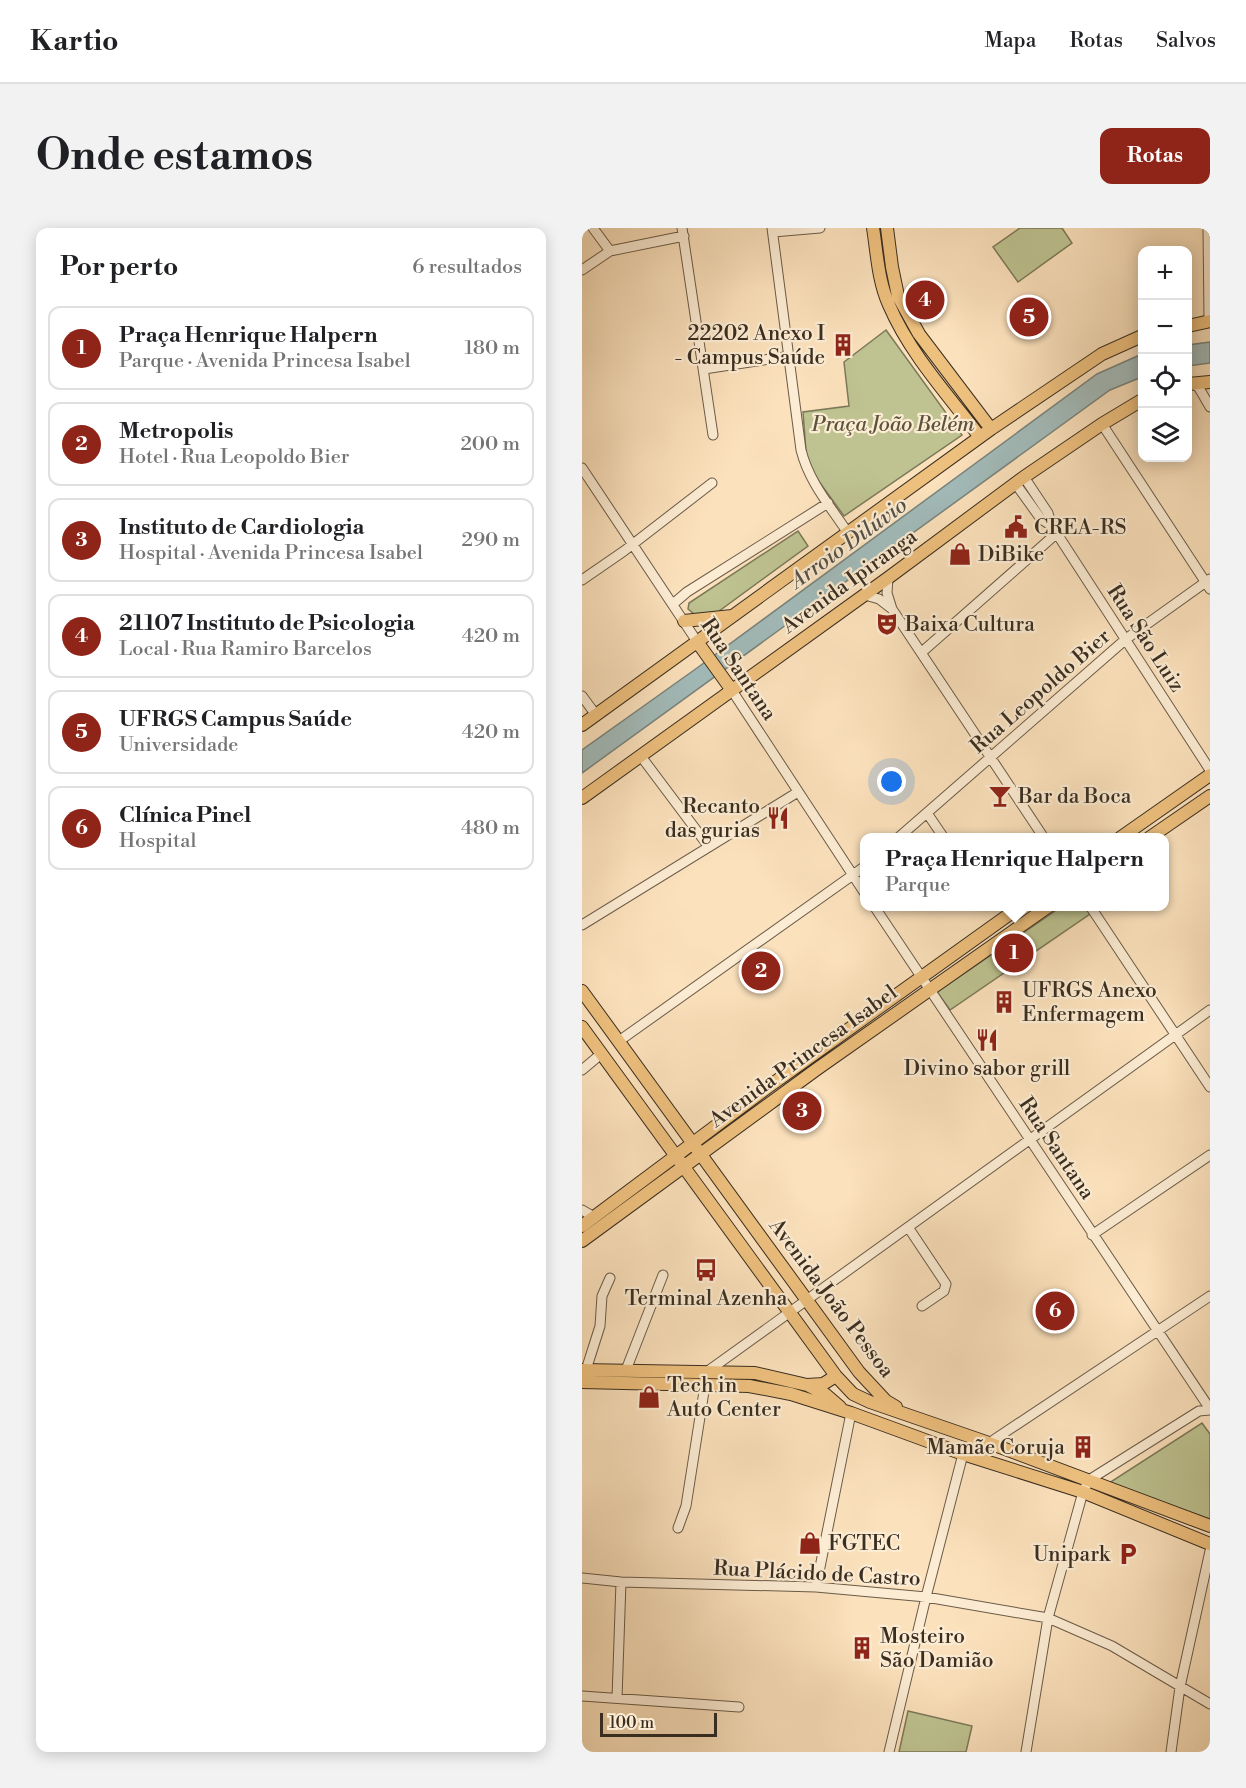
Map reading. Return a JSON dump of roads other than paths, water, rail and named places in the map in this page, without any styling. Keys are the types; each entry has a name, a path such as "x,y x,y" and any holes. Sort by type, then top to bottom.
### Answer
{"main road":[{"path":"873,228 879,270 888,303 909,345 980,437"},
{"path":"887,228 898,296 919,334 991,429"},
{"path":"1192,325 1209,321"},
{"name":"Avenida Ipiranga","path":"582,725 700,646 733,616 991,429 1102,354 1138,338"},
{"path":"1192,383 1210,382"},
{"name":"Avenida Ipiranga","path":"582,798 640,755 727,684 864,595 1020,480 1102,424 1138,403"},
{"path":"683,620 733,616"},
{"name":"Rua Santana","path":"700,646 727,684"},
{"path":"1126,833 1210,775"},
{"path":"1155,833 1210,796"},
{"name":"Avenida Princesa Isabel","path":"582,1226 675,1155 1014,911"},
{"name":"Avenida Princesa Isabel","path":"582,1241 683,1166 1042,911"},
{"name":"Avenida João Pessoa","path":"582,991 859,1372 886,1401 904,1413"},
{"name":"Avenida João Pessoa","path":"582,1027 788,1312 845,1386 861,1399 904,1413"},
{"path":"583,1374 626,1370 755,1373 807,1385 825,1394 848,1412"},
{"path":"583,1374 759,1388 791,1394 963,1454 1086,1486 1210,1526"},
{"path":"807,1385 823,1383 837,1376"},
{"path":"904,1413 989,1443 1210,1544"}],"street":[{"path":"593,228 610,251"},
{"path":"820,228 772,230 801,450 814,485 848,533"},
{"path":"1208,228 1209,321"},
{"path":"582,270 610,251 683,232 712,435"},
{"path":"704,369 790,356"},
{"path":"1192,384 1199,388 1210,407"},
{"path":"1102,424 1209,583"},
{"name":"Rua Santana","path":"582,468 700,646"},
{"name":"Rua São Luiz","path":"1020,480 1048,513 1054,529 1210,770"},
{"path":"582,580 712,483"},
{"path":"673,604 687,592 828,503"},
{"path":"922,652 1054,529"},
{"path":"888,578 887,593 892,609"},
{"name":"Rua Leopoldo Bier","path":"903,833 992,758 1126,639 1209,583"},
{"path":"683,620 687,592"},
{"path":"864,595 879,599 892,609 1041,833"},
{"name":"Rua Santana","path":"727,684 860,886"},
{"path":"582,696 596,715"},
{"path":"640,755 709,847"},
{"path":"582,925 798,792"},
{"path":"927,813 941,833"},
{"path":"619,1041 860,871"},
{"name":"Rua Santana","path":"877,911 1210,1410"},
{"path":"1093,911 1210,1087"},
{"path":"708,1371 1210,1010"},
{"path":"582,1070 601,1054"},
{"path":"1092,1235 1210,1155"},
{"path":"582,1210 594,1217"},
{"path":"908,1227 946,1284 944,1291 922,1306"},
{"path":"626,1370 663,1275"},
{"path":"583,1374 600,1326 602,1296 610,1278"},
{"path":"889,1752 963,1454 989,1443 1210,1296"},
{"path":"678,1528 686,1506 705,1385"},
{"path":"1199,1411 1204,1400"},
{"path":"1026,1752 1048,1618 1086,1486 1199,1411 1210,1410"},
{"path":"816,1587 848,1412"},
{"path":"1171,1752 1180,1688 1210,1551"},
{"name":"Rua Plácido de Castro","path":"582,1578 621,1582 816,1587 926,1597 1048,1618 1112,1646 1210,1704"},
{"path":"617,1698 621,1582"},
{"path":"582,1696 739,1707"}],"water":[{"path":"1210,342 1210,363 1192,365 1192,344"},
{"name":"Arroio Dilúvio","path":"1138,356 1138,379 1110,390 582,773 582,750 1097,374"}],"place":[{"name":"21107 Instituto de Psicologia","path":"925,300"},
{"name":"UFRGS Campus Saúde","path":"1029,317"},
{"name":"22202 Anexo I - Campus Saúde","path":"843,345"},
{"name":"CREA-RS","path":"1016,527"},
{"name":"DiBike","path":"960,554"},
{"name":"Baixa Cultura","path":"887,624"},
{"name":"Bar da Boca","path":"1000,796"},
{"name":"Recanto das gurias","path":"778,818"},
{"name":"Praça Henrique Halpern","path":"1014,953"},
{"name":"Metropolis","path":"761,971"},
{"name":"UFRGS Anexo Enfermagem","path":"1004,1002"},
{"name":"Divino sabor grill","path":"987,1040"},
{"name":"Instituto de Cardiologia","path":"802,1111"},
{"name":"Terminal Azenha","path":"706,1270"},
{"name":"Clínica Pinel","path":"1055,1311"},
{"name":"Tech in Auto Center","path":"649,1397"},
{"name":"Mamãe Coruja","path":"1083,1447"},
{"name":"FGTEC","path":"810,1543"},
{"name":"Unipark","path":"1128,1554"},
{"name":"Mosteiro São Damião","path":"862,1648"}],"park label":[{"name":"Praça João Belém","path":"893,424"}]}
